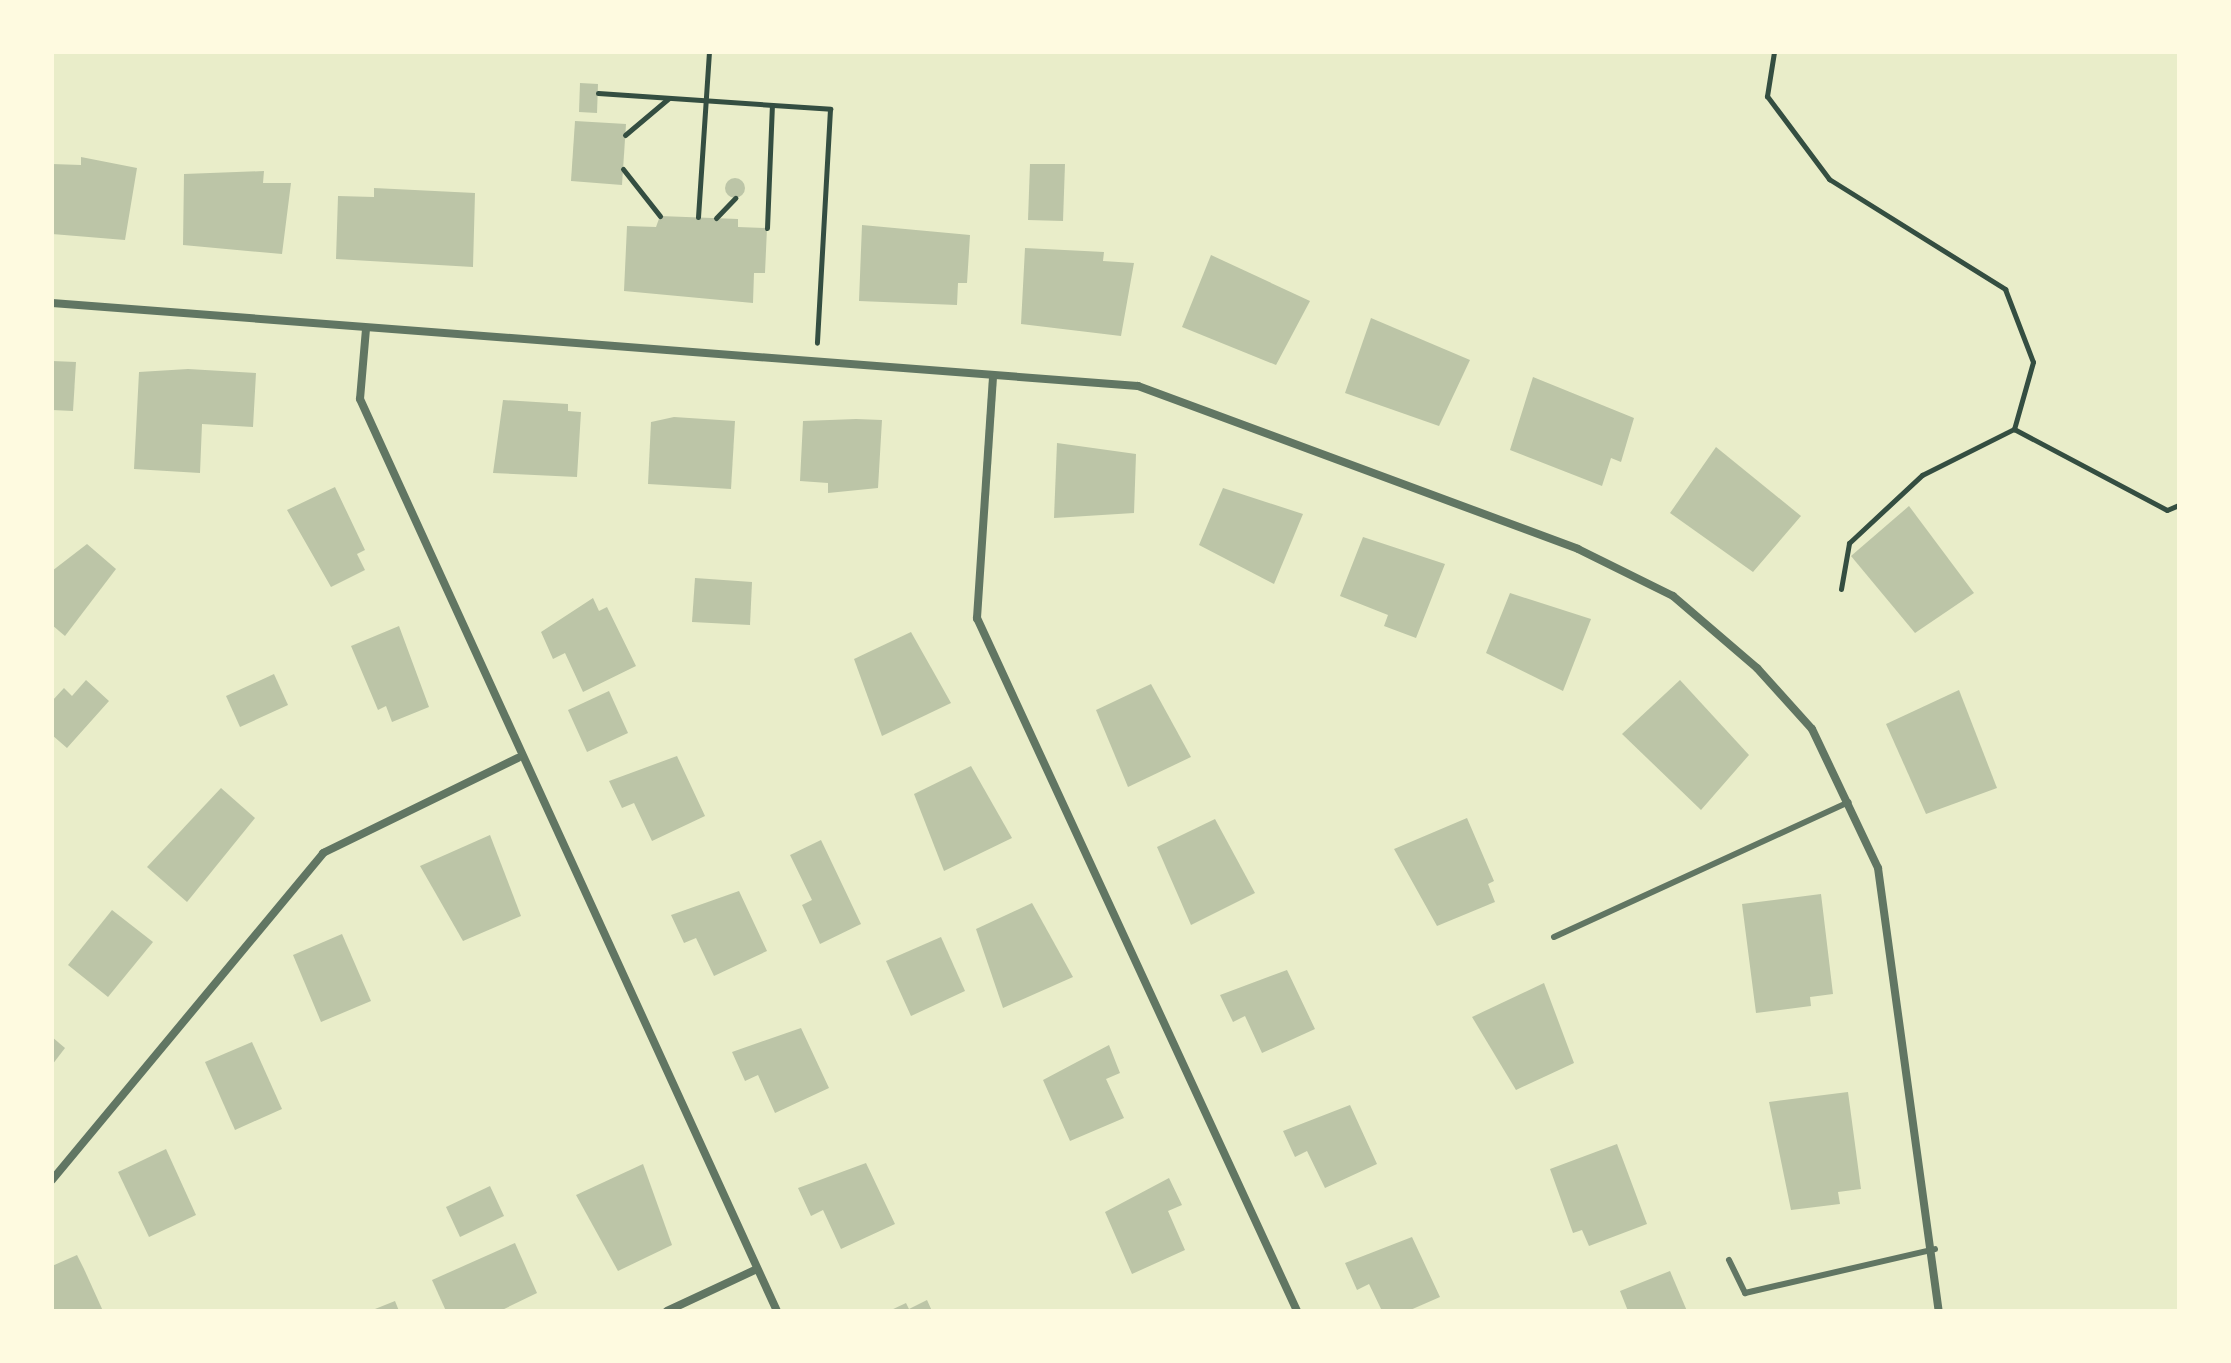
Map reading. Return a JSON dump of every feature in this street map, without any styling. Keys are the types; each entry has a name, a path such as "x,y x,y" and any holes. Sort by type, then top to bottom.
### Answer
{"street":[{"path":"52,303 815,364 1138,386 1578,549 1653,586 1757,668 1812,729 1850,802 1878,868 1893,942 1935,1249 1939,1311"},
{"path":"366,329 360,399 518,758 777,1311"},
{"path":"993,377 977,618 1297,1311"},
{"path":"52,1180 323,853 518,758"},
{"path":"667,1311 757,1269"}],"lane":[{"path":"1554,937 1850,802"},
{"path":"1729,1260 1745,1293 1935,1249"}],"path":[{"path":"698,217 709,52"},
{"path":"1774,52 1767,96 1829,179 2005,289 2033,362 2014,429 1922,475 1849,543 1841,589"},
{"path":"598,93 830,109 815,364"},
{"path":"625,135 669,98"},
{"path":"767,228 772,105"},
{"path":"623,169 660,216"},
{"path":"716,218 735,198"},
{"path":"2014,429 2167,510 2179,505"}],"building":[{"path":"580,83 598,84 597,113 579,112"},
{"path":"575,121 626,124 622,185 571,181"},
{"path":"81,157 137,168 125,240 52,234 52,164 81,165"},
{"path":"1030,164 1065,164 1063,221 1028,220"},
{"path":"264,171 263,183 291,183 282,254 183,245 184,174"},
{"path":"735,178 742,181 745,188 742,195 735,198 728,195 725,188 728,181"},
{"path":"374,188 475,193 473,267 336,259 338,196 374,197"},
{"path":"660,216 738,219 738,227 767,228 765,273 754,273 753,303 624,291 627,226 656,227"},
{"path":"862,225 970,235 967,283 958,283 957,305 859,301"},
{"path":"1025,248 1104,252 1103,261 1134,263 1121,336 1021,324"},
{"path":"1211,255 1310,301 1276,365 1182,327"},
{"path":"1371,318 1470,360 1439,426 1345,393"},
{"path":"52,361 76,362 73,411 52,410"},
{"path":"188,369 256,373 253,427 202,424 200,473 134,469 139,372"},
{"path":"1533,377 1634,418 1621,462 1611,458 1602,486 1510,450"},
{"path":"503,400 568,404 568,411 581,412 577,477 493,473"},
{"path":"674,417 735,421 731,489 648,484 651,422"},
{"path":"882,420 878,488 828,493 828,483 800,481 803,421"},
{"path":"1057,443 1136,454 1134,513 1054,518"},
{"path":"1716,447 1801,516 1753,572 1670,513"},
{"path":"335,487 365,550 357,554 365,570 331,587 287,510"},
{"path":"1223,488 1303,514 1274,584 1199,545"},
{"path":"1909,506 1974,593 1915,633 1851,556"},
{"path":"1363,537 1445,564 1416,638 1384,626 1388,615 1340,596"},
{"path":"87,544 116,569 65,636 52,625 52,571"},
{"path":"695,578 752,582 750,625 692,622"},
{"path":"1510,593 1591,619 1563,691 1486,653"},
{"path":"593,598 599,611 607,607 636,666 583,692 565,653 553,659 541,632"},
{"path":"399,626 429,707 392,722 386,706 378,710 351,646"},
{"path":"911,632 951,703 882,736 854,659"},
{"path":"274,674 288,705 240,727 226,696"},
{"path":"86,680 109,701 67,748 52,735 52,701 64,688 72,696"},
{"path":"1680,680 1749,755 1701,810 1622,734"},
{"path":"1151,684 1191,757 1128,787 1096,710"},
{"path":"1959,690 1997,788 1926,814 1886,724"},
{"path":"609,691 628,733 587,752 568,710"},
{"path":"677,756 705,816 652,841 634,803 622,808 609,781"},
{"path":"971,766 1012,838 944,871 914,794"},
{"path":"221,788 255,818 187,902 147,867"},
{"path":"1467,818 1494,881 1488,884 1495,902 1437,926 1394,849"},
{"path":"1215,819 1255,893 1191,925 1157,847"},
{"path":"490,835 521,916 463,941 420,866"},
{"path":"821,840 861,924 820,944 802,905 812,900 790,855"},
{"path":"739,891 767,951 714,976 696,938 684,943 671,915"},
{"path":"1821,894 1833,994 1810,997 1811,1006 1756,1013 1742,904"},
{"path":"1032,903 1073,977 1003,1008 976,929"},
{"path":"112,910 153,942 108,997 68,965"},
{"path":"342,934 371,1001 321,1022 293,955"},
{"path":"941,937 965,991 911,1016 886,961"},
{"path":"1287,970 1315,1029 1262,1053 1245,1016 1233,1022 1220,995"},
{"path":"1544,983 1574,1063 1516,1090 1472,1017"},
{"path":"801,1028 829,1088 775,1113 758,1075 745,1081 732,1052"},
{"path":"52,1037 65,1048 52,1065"},
{"path":"252,1042 282,1109 235,1130 205,1062"},
{"path":"1109,1045 1120,1073 1106,1079 1124,1118 1070,1141 1043,1080"},
{"path":"1848,1092 1861,1189 1838,1192 1840,1204 1791,1210 1769,1102"},
{"path":"1350,1105 1377,1164 1325,1188 1307,1151 1295,1157 1283,1131"},
{"path":"1617,1144 1647,1224 1589,1246 1582,1230 1573,1233 1550,1169"},
{"path":"166,1149 196,1215 149,1237 118,1172"},
{"path":"866,1163 895,1224 841,1249 823,1210 811,1216 798,1188"},
{"path":"643,1164 672,1245 618,1271 576,1195"},
{"path":"1169,1178 1182,1205 1168,1211 1185,1250 1132,1274 1105,1212"},
{"path":"490,1186 504,1216 460,1237 446,1207"},
{"path":"1412,1237 1440,1297 1408,1311 1382,1311 1369,1284 1357,1290 1345,1263"},
{"path":"515,1243 537,1293 500,1311 446,1311 432,1280"},
{"path":"77,1255 103,1311 52,1311 52,1266"},
{"path":"1670,1271 1687,1311 1628,1311 1620,1291"},
{"path":"927,1300 932,1311 889,1311 906,1303 909,1309"},
{"path":"395,1301 399,1311 370,1311"}]}
